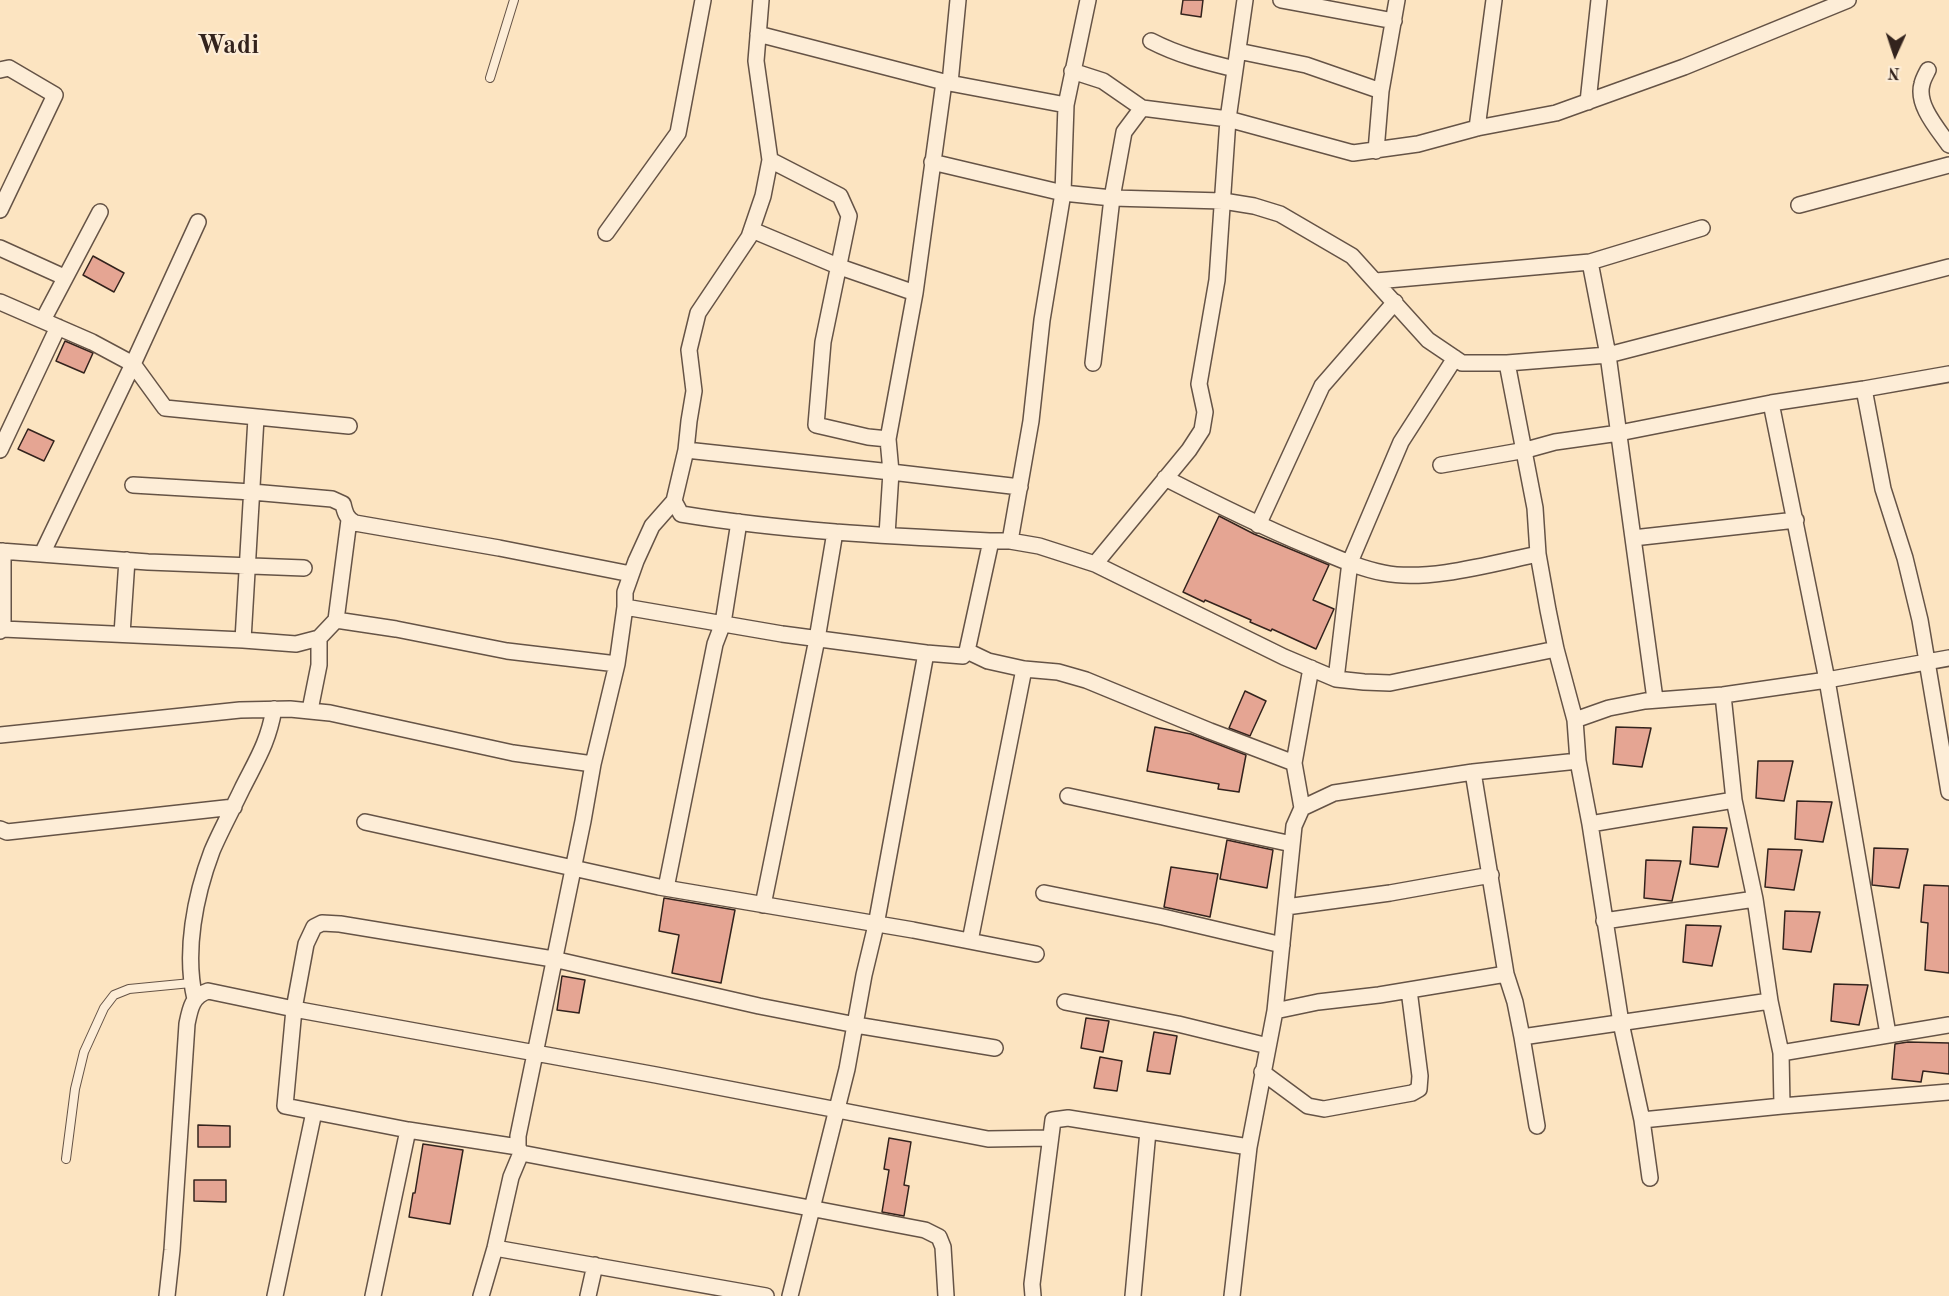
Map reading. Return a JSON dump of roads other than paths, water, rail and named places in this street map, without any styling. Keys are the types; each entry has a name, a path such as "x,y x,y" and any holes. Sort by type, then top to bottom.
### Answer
{"street":[{"path":"606,233 678,133 703,0"},
{"path":"481,1296 519,1150 518,1136 553,959 593,764 617,664 625,592 652,526 674,501 686,450 694,391 689,350 699,313 749,237 763,196 770,160 756,61 761,0"},
{"path":"887,535 891,472 888,439 915,293 932,162 947,82 958,0"},
{"path":"1010,541 1031,421 1042,320 1063,193 1066,105 1088,0"},
{"path":"1095,564 1189,450 1202,430 1205,411 1199,384 1216,280 1228,119 1245,0"},
{"path":"1281,0 1394,21"},
{"path":"1376,151 1381,91 1397,0"},
{"path":"1477,128 1494,0"},
{"path":"1588,102 1599,0"},
{"path":"1072,71 1103,81 1142,108 1228,119 1353,153 1376,151 1418,144 1477,128 1556,113 1754,39 1848,0"},
{"path":"758,34 947,82 1066,105"},
{"path":"1151,41 1190,58 1235,69"},
{"path":"1238,51 1306,64 1381,91"},
{"path":"0,70 9,68 56,95 0,210"},
{"path":"1928,70 1922,83 1921,96 1935,125 1949,145"},
{"path":"1093,363 1112,198 1124,132 1142,108"},
{"path":"770,160 840,196 849,216 823,342 816,425 867,437 888,439"},
{"path":"932,162 1063,193 1112,198 1223,201 1254,206 1280,214 1352,256 1428,340 1462,363 1507,363 1608,356 1949,267"},
{"path":"1799,205 1949,165"},
{"path":"43,320 100,212"},
{"path":"42,554 198,222"},
{"path":"1376,281 1590,262 1702,228"},
{"path":"752,230 840,267 915,293"},
{"path":"0,248 64,278"},
{"path":"1590,262 1608,356 1655,699"},
{"path":"0,302 92,342 133,364 165,408 349,426"},
{"path":"1258,525 1322,386 1395,302"},
{"path":"0,450 58,327"},
{"path":"1336,679 1350,562 1401,441 1455,358"},
{"path":"1507,363 1526,450 1535,508 1538,554 1556,649 1575,720 1578,761 1604,921 1621,1023 1642,1120 1650,1178"},
{"path":"1441,465 1771,403 1949,374"},
{"path":"1864,389 1883,489 1905,558 1920,620 1949,792"},
{"path":"1771,403 1827,680 1888,1034"},
{"path":"243,640 256,418"},
{"path":"686,450 1020,487"},
{"path":"1165,478 1258,525 1350,562 1384,573 1410,575 1436,573 1538,554"},
{"path":"133,485 332,499 343,504 345,514 355,523 631,574"},
{"path":"674,501 681,514 739,522 835,532 1010,541 1039,546 1095,564 1274,652 1336,679 1390,683 1556,649"},
{"path":"304,568 127,560 1,551 2,630 296,644 319,638 336,620 349,520"},
{"path":"1633,538 1796,520"},
{"path":"666,888 715,644 723,623 739,522"},
{"path":"763,904 817,639 835,532"},
{"path":"625,607 817,639 963,656 967,651 991,541"},
{"path":"122,634 127,560"},
{"path":"336,620 396,629 507,651 617,664"},
{"path":"310,710 318,665 319,638"},
{"path":"967,651 988,661 1024,669 1058,672 1086,680 1294,763"},
{"path":"790,1296 838,1109 856,1025 926,653"},
{"path":"1575,720 1609,708 1655,699 1723,695 1827,680 1949,658"},
{"path":"1232,1296 1249,1147 1275,1011 1294,826 1302,808 1294,763 1311,668"},
{"path":"970,941 1024,669"},
{"path":"1723,695 1734,800 1755,898 1770,1000 1781,1053 1782,1106"},
{"path":"195,999 191,983 192,940 197,901 212,851 264,747 274,709"},
{"path":"0,735 240,710 310,710 513,753 593,764"},
{"path":"1302,808 1334,793 1473,772 1578,761"},
{"path":"1473,772 1506,974 1515,1002 1537,1126"},
{"path":"1068,796 1292,844"},
{"path":"1590,824 1734,800"},
{"path":"0,829 7,832 234,807"},
{"path":"365,822 666,888 1036,954"},
{"path":"1286,907 1390,893 1491,875"},
{"path":"1044,893 1163,917 1282,945"},
{"path":"1604,921 1755,898"},
{"path":"946,1296 943,1247 939,1237 924,1230 285,1106 294,1009 306,944 314,927 322,923 340,924 553,959 759,1006 995,1048"},
{"path":"1275,1011 1318,1002 1379,995 1506,974"},
{"path":"1262,1072 1308,1106 1324,1109 1401,1095 1419,1089 1420,1076 1408,990"},
{"path":"167,1296 187,1024 195,999 199,994 208,991 988,1139 1049,1138"},
{"path":"1522,1037 1770,1000"},
{"path":"1065,1002 1178,1024 1268,1046"},
{"path":"1781,1053 1949,1025"},
{"path":"1642,1120 1949,1092"},
{"path":"275,1296 314,1112"},
{"path":"1033,1296 1032,1284 1053,1120 1068,1118 1249,1147"},
{"path":"373,1296 408,1130"},
{"path":"1133,1296 1148,1131"},
{"path":"495,1248 766,1296"},
{"path":"588,1296 595,1265"}],"lane":[{"path":"490,78 513,0"},
{"path":"66,1159 75,1089 84,1052 104,1008 114,995 129,989 191,983"}],"district":[{"name":"Wadi","path":"228,46"}]}
